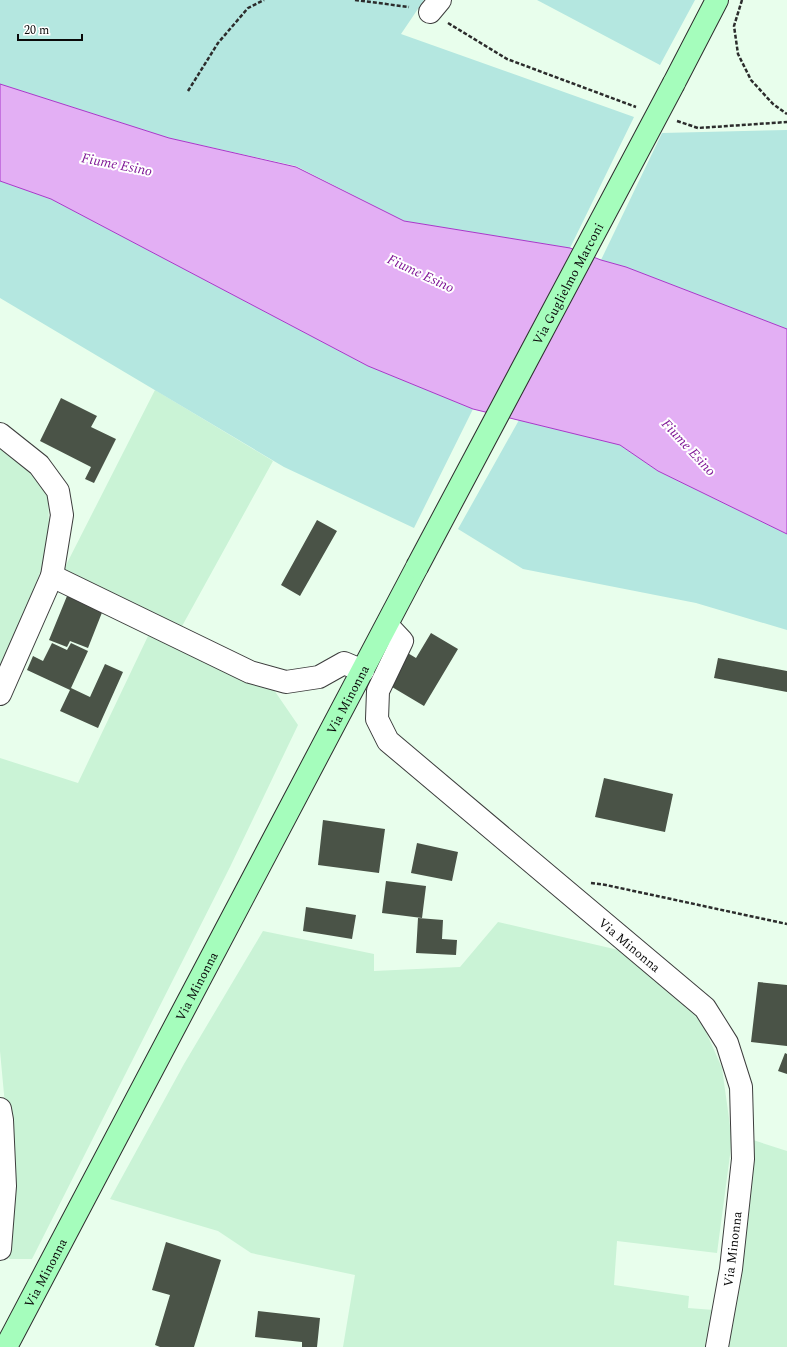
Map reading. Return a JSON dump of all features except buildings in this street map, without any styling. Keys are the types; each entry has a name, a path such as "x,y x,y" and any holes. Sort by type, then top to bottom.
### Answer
{"main road":[{"name":"Via Guglielmo Marconi","path":"417,567 717,0"},
{"name":"Via Minonna","path":"6,1347 417,567"}],"street":[{"path":"0,434 39,465 58,491 62,515 52,576 0,694"},
{"path":"52,576 250,672 286,682 319,677 344,662 362,671"},
{"name":"Via Minonna","path":"387,625 402,641 378,691 377,719 388,741 704,1008 727,1043 741,1087 743,1159 731,1269 717,1347"},
{"path":"0,1109 2,1120 5,1186 0,1249"}],"path":[{"path":"188,91 218,43 248,8 264,0"},
{"path":"355,0 419,8 435,6 507,59 641,109"},
{"path":"742,0 734,26 738,54 751,80 773,104 787,114"},
{"path":"670,119 698,128 787,122"},
{"path":"552,879 606,884 787,924"}],"green space":[{"path":"155,390 273,461 181,628 64,569"},
{"path":"0,445 28,470 48,493 49,527 42,567 0,679"},
{"path":"149,634 274,690 298,725 230,867 32,1259 9,1259 13,1191 0,1051 0,758 78,783"},
{"path":"498,922 627,952 699,1016 722,1068 732,1140 717,1253 617,1241 614,1285 689,1296 688,1308 714,1310 707,1347 343,1347 355,1275 251,1253 218,1231 110,1199 184,1064 263,931 374,954 374,971 460,967"},
{"path":"750,1139 787,1151 787,1347 724,1347"}],"shaded area":[{"path":"0,0 424,0 401,34 634,117 570,248 404,221 296,166 169,138 0,84"},
{"path":"537,0 695,0 660,65"},
{"path":"787,130 787,329 626,267 601,260 662,133"},
{"path":"0,181 51,199 368,366 473,409 414,528 284,467 0,298"},
{"path":"519,420 620,445 658,471 787,534 787,630 696,603 523,569 458,529"}],"water":[{"name":"Fiume Esino","path":"0,84 169,138 296,167 404,221 570,248 601,260 626,267 787,329 787,534 658,471 620,445 473,409 368,366 51,199 0,181"}]}
